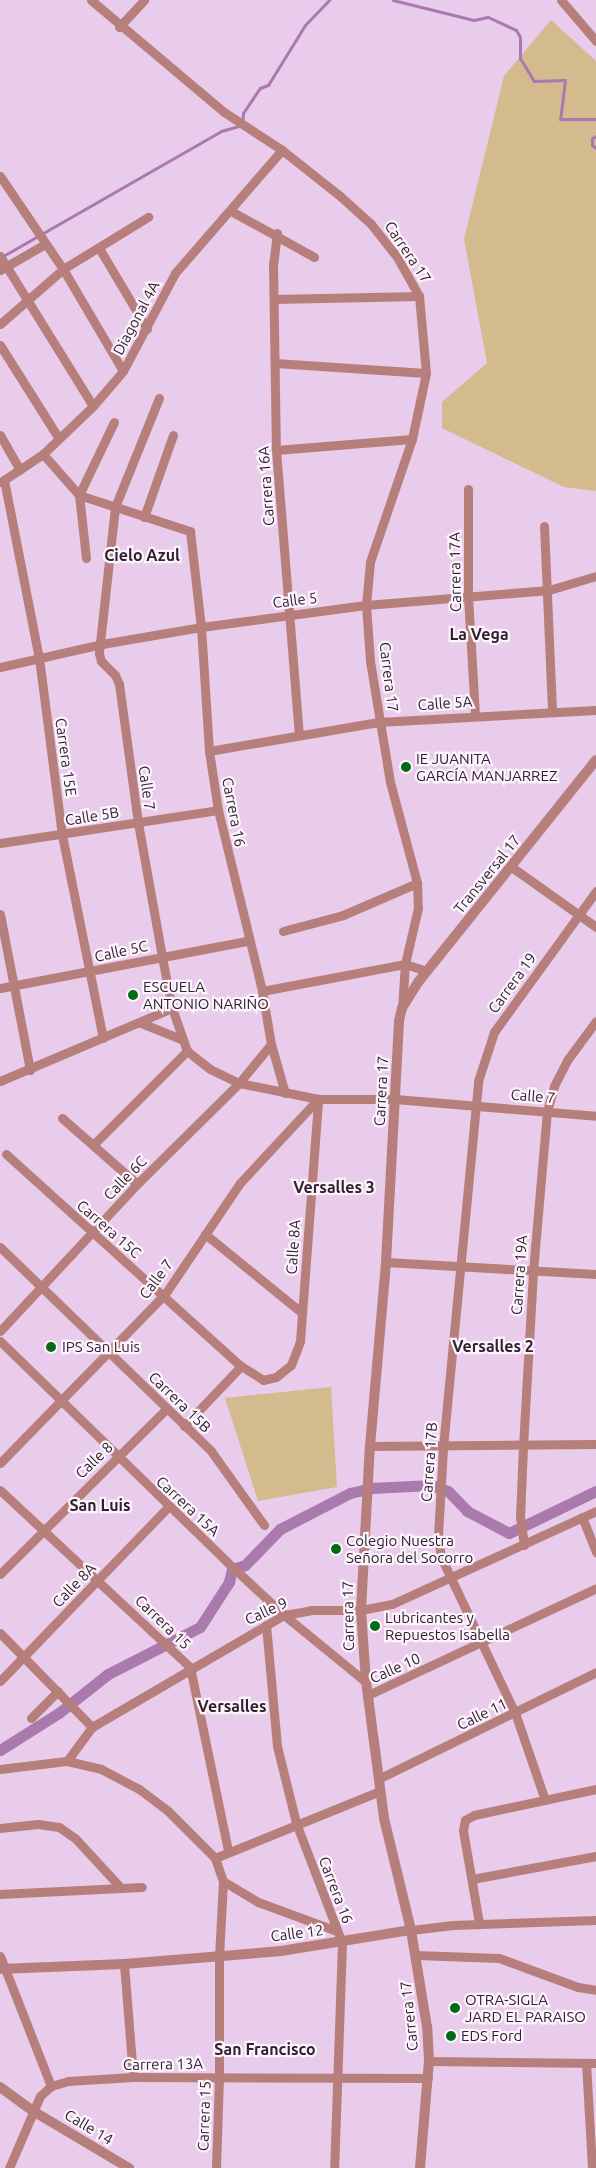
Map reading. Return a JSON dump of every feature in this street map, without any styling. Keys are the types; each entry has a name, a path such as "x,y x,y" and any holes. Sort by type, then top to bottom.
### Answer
{"street":[{"name":"Carrera 17","path":"91,0 119,27 224,112 282,150 371,224 397,257 419,296 426,373 412,439 370,562 366,605 370,661 390,782 417,883 418,908 405,964 386,1262 366,1498 361,1610 366,1682 378,1779 393,1860 416,1955 429,2061 420,2168"},
{"path":"119,27 144,0"},
{"path":"561,0 596,41"},
{"name":"Diagonal 4A","path":"2,481 43,454 58,437 93,406 123,370 147,329 175,274 282,150"},
{"path":"0,176 63,270 123,370"},
{"path":"231,211 277,233 314,257"},
{"path":"0,324 63,270 148,217"},
{"name":"Carrera 16A","path":"277,233 274,299 276,450 299,735"},
{"path":"3,268 41,238"},
{"path":"99,248 147,329"},
{"path":"0,256 3,268 28,300 93,406"},
{"path":"274,299 419,296"},
{"path":"0,345 58,437"},
{"path":"275,363 426,373"},
{"name":"Calle 7","path":"159,398 115,507 101,661 115,675 119,684 138,823 162,957 172,1008 181,1039 187,1051 210,1069 239,1083 318,1099 396,1099 474,1104 596,1116"},
{"path":"86,558 79,494 114,422"},
{"path":"0,435 20,470"},
{"path":"43,454 79,494 144,517 173,435"},
{"path":"276,450 412,439"},
{"name":"Carrera 15E","path":"2,481 39,658 62,834 103,1038"},
{"name":"Carrera 17A","path":"468,489 468,597 475,714"},
{"name":"Carrera 16","path":"144,517 190,531 201,627 209,751 218,810 248,941 262,991 271,1044 285,1093"},
{"path":"544,526 549,590 552,710"},
{"name":"Calle 5","path":"0,667 102,644 201,627 366,605 549,590 596,576"},
{"name":"Calle 5A","path":"209,751 380,722 475,714 596,710"},
{"name":"Transversal 17","path":"402,1008 426,971 513,868 596,761"},
{"name":"Calle 5B","path":"0,843 218,810"},
{"path":"513,868 596,927"},
{"path":"283,931 343,915 417,883"},
{"name":"Carrera 19","path":"474,1104 480,1073 494,1032 596,891"},
{"path":"0,914 12,986 30,1070"},
{"name":"Calle 5C","path":"0,988 248,941"},
{"path":"262,991 405,964 426,971"},
{"path":"0,1081 141,1023 172,1008"},
{"name":"Carrera 19A","path":"524,1545 520,1518 523,1446 533,1270 547,1111 554,1086 568,1059 596,1021"},
{"path":"141,1023 181,1039"},
{"name":"Calle 6C","path":"0,1331 138,1184 239,1083 271,1044"},
{"path":"94,1144 187,1051"},
{"name":"Calle 7","path":"0,1463 60,1399 110,1353 165,1294 240,1183 318,1099"},
{"name":"Calle 8A","path":"264,1380 276,1377 291,1365 300,1341 318,1099"},
{"name":"Carrera 17B","path":"474,1104 443,1447 438,1535 441,1558 484,1643 515,1713 545,1800"},
{"path":"62,1118 138,1184"},
{"name":"Carrera 15C","path":"6,1154 92,1234 165,1294 241,1366 264,1380"},
{"path":"205,1234 301,1312"},
{"name":"Carrera 15B","path":"0,1247 211,1451 264,1525"},
{"path":"386,1262 596,1274"},
{"name":"Carrera 15A","path":"0,1341 168,1507 227,1562 284,1615 366,1682"},
{"path":"184,1426 241,1366"},
{"name":"Calle 8","path":"0,1574 42,1529 166,1408"},
{"path":"370,1446 443,1447 596,1444"},
{"name":"Carrera 15","path":"0,1490 99,1579 190,1667 228,1851"},
{"name":"Calle 8A","path":"0,1681 168,1507"},
{"name":"Calle 9","path":"67,1761 92,1727 190,1667 284,1615 311,1610 361,1610 392,1604 596,1511"},
{"path":"582,1517 596,1552"},
{"name":"Calle 10","path":"368,1695 484,1643 596,1588"},
{"name":"Carrera 16","path":"266,1625 277,1746 296,1823 342,1942 334,2168"},
{"path":"0,1633 25,1656 92,1727"},
{"name":"Calle 11","path":"378,1779 596,1672"},
{"path":"31,1718 58,1691"},
{"path":"0,1769 67,1761 101,1769 139,1789 168,1811 214,1858 296,1823 380,1791"},
{"path":"479,1924 465,1820 474,1815 596,1789"},
{"path":"0,1828 38,1824 59,1827 75,1838 121,1888"},
{"path":"472,1879 596,1856"},
{"name":"Carrera 15","path":"214,1858 223,1881 219,1957 220,2077 216,2168"},
{"path":"223,1881 258,1902 337,1931"},
{"path":"0,1894 142,1887"},
{"name":"Calle 12","path":"2,1969 124,1964 219,1957 342,1942 411,1930 479,1924 596,1920"},
{"path":"416,1955 499,1958 578,1987 596,1990"},
{"path":"0,1956 2,1969 51,2086 40,2096 9,2168"},
{"path":"124,1964 133,2077"},
{"path":"429,2061 596,2063"},
{"path":"586,2063 592,2168"},
{"name":"Carrera 13A","path":"51,2086 68,2081 133,2077 428,2078"},
{"name":"Calle 14","path":"0,2087 33,2111 129,2168"}],"shaded area":[{"path":"551,20 596,61 596,491 564,487 442,428 442,402 487,363 464,239 504,76"},
{"path":"331,1387 337,1487 258,1501 225,1398"}],"waterway":[{"path":"3,256 221,131 242,125 243,113 260,88 268,85 305,25 329,0"},
{"path":"393,0 474,20 488,17 516,30 520,37 520,58 534,81 565,80 560,119 596,119"},
{"path":"596,136 592,138 592,145 596,148"},
{"path":"0,1750 60,1712 108,1674 200,1627 229,1582 232,1569 245,1565 280,1529 350,1493 371,1488 432,1485 448,1491 467,1511 509,1533 596,1491"}],"place":[{"name":"IE JUANITA GARCÍA MANJARREZ","path":"406,767"},
{"name":"ESCUELA ANTONIO NARIÑO","path":"133,995"},
{"name":"IPS San Luis","path":"51,1347"},
{"name":"Colegio Nuestra Señora del Socorro","path":"336,1549"},
{"name":"Lubricantes y Repuestos Isabella","path":"375,1626"},
{"name":"OTRA-SIGLA JARD EL PARAISO","path":"455,2008"},
{"name":"EDS Ford","path":"451,2036"}],"district":[{"name":"Cielo Azul","path":"142,555"},
{"name":"La Vega","path":"479,634"},
{"name":"Versalles 3","path":"334,1187"},
{"name":"Versalles 2","path":"493,1346"},
{"name":"San Luis","path":"100,1505"},
{"name":"Versalles","path":"232,1706"},
{"name":"San Francisco","path":"265,2049"}]}
